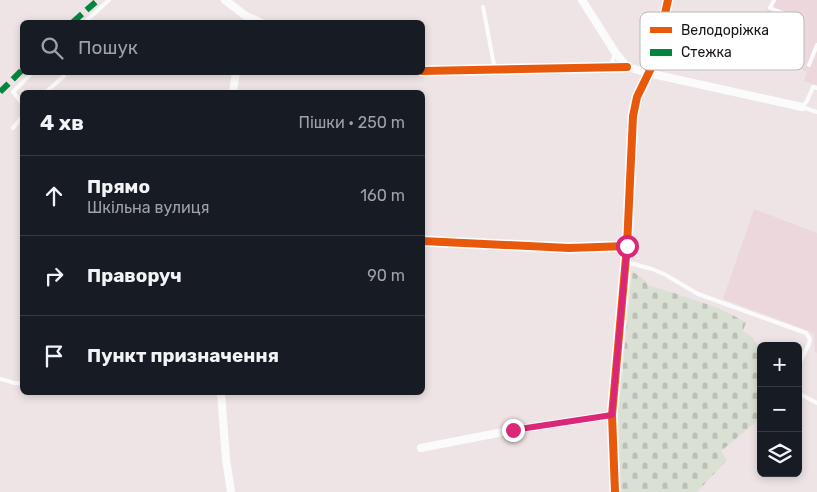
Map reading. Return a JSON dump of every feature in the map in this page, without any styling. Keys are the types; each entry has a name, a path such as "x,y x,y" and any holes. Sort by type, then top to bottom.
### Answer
{"street":[{"path":"225,0 244,19"},
{"path":"582,0 615,52 627,67"},
{"path":"425,70 627,67 802,107"},
{"path":"615,492 612,415 626,262 633,116 637,97 650,70"},
{"path":"233,90 236,75"},
{"path":"425,240 569,248 627,246"},
{"path":"221,395 226,459 231,492"},
{"path":"421,448 513,430 612,415"}],"lane":[{"path":"87,20 109,0"},
{"path":"774,0 770,8 780,12"},
{"path":"483,7 494,70"},
{"path":"809,65 817,45"},
{"path":"610,68 615,52"},
{"path":"20,101 13,92 30,75"},
{"path":"48,90 64,76"},
{"path":"817,88 813,88 802,107 817,112"},
{"path":"13,128 20,119"},
{"path":"626,262 664,274 698,294 806,333 810,339 802,358"},
{"path":"0,379 20,384"},
{"path":"802,395 817,404"}],"shaded area":[{"path":"771,0 817,0 817,85 804,81 807,72 802,70 804,70 804,12 766,12"},
{"path":"754,209 817,233 817,353 815,352 814,334 809,331 723,299"}],"green space":[{"path":"632,271 646,281 647,285 718,308 746,322 743,331 751,336 757,344 757,421 721,451 727,460 697,492 621,492 618,416"}],"marked path":[{"path":"75,20 98,0"},
{"path":"0,92 20,72"}],"cycle path":[{"path":"665,12 668,0"},
{"path":"425,71 627,67"},
{"path":"615,492 612,415 627,246 633,116 637,97 650,70"},
{"path":"425,241 569,248 627,246"}],"route":[{"path":"513,430 612,415 627,246"}]}
